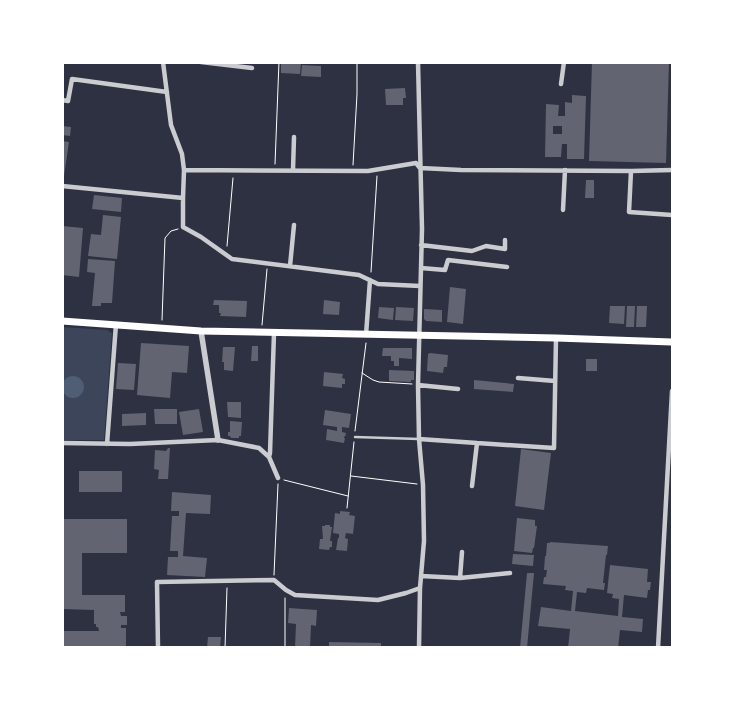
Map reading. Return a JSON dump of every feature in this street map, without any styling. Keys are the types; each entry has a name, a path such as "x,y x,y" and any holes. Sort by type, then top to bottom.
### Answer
{"main road":[{"path":"62,320 201,331 672,342"}],"street":[{"path":"162,62 171,125 182,154 184,170 183,228 201,237 232,259 359,275 378,284 420,286"},
{"path":"201,62 252,68"},
{"path":"418,62 421,245 418,385 424,541 420,588 419,648"},
{"path":"561,84 564,62"},
{"path":"62,100 68,101 72,79 167,92"},
{"path":"293,170 294,137"},
{"path":"184,170 353,171 378,170 416,163 420,168 461,170 672,170"},
{"path":"563,210 565,170"},
{"path":"631,171 629,212 672,215"},
{"path":"62,186 183,198"},
{"path":"290,266 294,225"},
{"path":"421,245 472,251 486,246 505,249 505,240"},
{"path":"421,268 446,270 448,260 507,267"},
{"path":"366,335 370,280"},
{"path":"107,444 116,324"},
{"path":"201,331 218,440"},
{"path":"269,457 274,333"},
{"path":"419,440 554,448 556,338"},
{"path":"518,378 556,381"},
{"path":"418,385 458,389"},
{"path":"658,648 672,391"},
{"path":"62,444 218,440 259,448 269,457 278,478"},
{"path":"472,486 477,443"},
{"path":"460,578 462,552"},
{"path":"421,576 460,578 510,573"},
{"path":"158,648 158,582 274,580 295,595 378,600 406,594 420,588"}],"lane":[{"path":"355,437 419,440"}],"path":[{"path":"274,170 279,62"},
{"path":"353,171 357,94 356,62"},
{"path":"226,254 234,170"},
{"path":"370,280 378,170"},
{"path":"162,328 165,238 171,231 183,228"},
{"path":"261,333 268,264"},
{"path":"347,508 366,335"},
{"path":"362,372 372,380 379,382 418,385"},
{"path":"350,476 422,485"},
{"path":"274,580 278,478 348,496"},
{"path":"225,648 227,581"},
{"path":"285,648 286,590"}],"shaded area":[{"path":"62,327 107,330 112,333 104,440 63,440"},
{"path":"69,376 77,376 84,383 84,391 77,398 69,398 62,391 62,383"}],"building":[{"path":"281,62 301,63 300,74 281,73"},
{"path":"592,62 669,62 666,163 589,161"},
{"path":"302,65 321,66 321,77 301,76"},
{"path":"405,88 406,98 403,98 403,105 386,105 385,89"},
{"path":"572,95 586,96 584,159 567,159 567,144 562,144 561,157 545,157 546,104 559,105 558,116 565,116 565,102 572,103","holes":["553,126 562,126 562,134 553,134"]},
{"path":"62,126 71,127 70,136 62,135"},
{"path":"62,141 69,142 64,176 62,176"},
{"path":"586,180 594,180 594,198 585,198"},
{"path":"94,195 122,198 121,212 92,209"},
{"path":"103,215 121,217 117,259 88,256 91,234 101,235"},
{"path":"62,226 83,228 79,277 62,275"},
{"path":"88,259 115,261 112,303 101,303 101,306 92,306 95,273 87,272"},
{"path":"450,287 466,289 463,324 447,322"},
{"path":"214,300 247,301 246,317 220,316 219,305 213,305"},
{"path":"324,300 340,302 339,315 323,314"},
{"path":"610,306 625,306 624,324 609,323"},
{"path":"627,306 635,306 634,327 626,327"},
{"path":"637,306 647,306 646,327 636,327"},
{"path":"379,307 394,308 393,320 378,318"},
{"path":"396,307 414,308 413,321 395,320"},
{"path":"424,309 442,310 442,322 426,321 424,319"},
{"path":"141,343 189,346 187,373 172,372 170,398 137,395"},
{"path":"252,346 258,346 258,361 251,361"},
{"path":"223,347 235,347 233,371 224,370 224,362 222,362"},
{"path":"383,348 412,348 412,359 399,358 399,366 394,366 391,356 382,356"},
{"path":"428,354 448,355 447,367 444,367 443,373 427,371"},
{"path":"586,359 597,359 597,371 586,371"},
{"path":"118,363 136,364 134,390 116,389"},
{"path":"389,370 414,371 414,380 411,380 411,382 389,381"},
{"path":"324,372 343,374 342,378 345,379 345,384 342,384 342,388 323,386"},
{"path":"474,380 514,384 513,392 474,389"},
{"path":"227,402 241,402 241,418 228,417"},
{"path":"154,409 177,409 177,424 155,424"},
{"path":"199,409 203,432 183,435 179,412"},
{"path":"325,410 351,414 349,428 342,427 342,432 346,433 344,443 326,440 327,429 337,431 337,427 323,425"},
{"path":"146,413 146,425 122,426 122,414"},
{"path":"230,421 242,422 241,436 239,438 228,436"},
{"path":"170,448 168,479 158,479 159,470 154,469 155,450 166,451"},
{"path":"521,449 551,453 544,510 515,506"},
{"path":"79,471 122,471 122,492 79,492"},
{"path":"172,492 211,495 210,514 186,513 183,556 207,558 205,577 167,575 168,557 178,557 178,551 170,551 172,516 179,516 179,511 171,511"},
{"path":"340,511 350,512 349,515 355,516 353,534 346,533 345,538 348,539 347,551 336,550 339,534 333,533 335,513 340,514"},
{"path":"517,518 535,520 535,526 537,526 532,553 514,551"},
{"path":"62,519 127,519 127,553 82,553 82,595 125,595 125,612 120,612 121,616 127,616 127,625 121,625 121,628 126,628 126,648 62,648 62,631 99,631 96,624 94,624 94,610 62,609"},
{"path":"322,526 332,527 330,541 332,541 332,547 329,550 319,549 320,539 323,539"},
{"path":"547,543 608,546 603,583 605,583 604,590 587,588 586,593 577,592 575,611 618,616 619,599 612,598 613,594 607,593 610,565 648,569 647,582 651,582 647,598 624,595 622,617 643,619 642,632 620,630 618,648 568,648 570,629 538,626 541,607 571,611 573,591 565,590 566,586 543,584 547,570 544,570"},
{"path":"513,554 534,555 533,566 512,564"},
{"path":"527,573 534,573 527,648 520,648"},
{"path":"289,608 317,610 316,626 311,625 310,648 295,648 296,624 288,623"},
{"path":"208,637 221,637 220,648 207,648"},
{"path":"329,642 381,643 381,648 329,648"}]}
